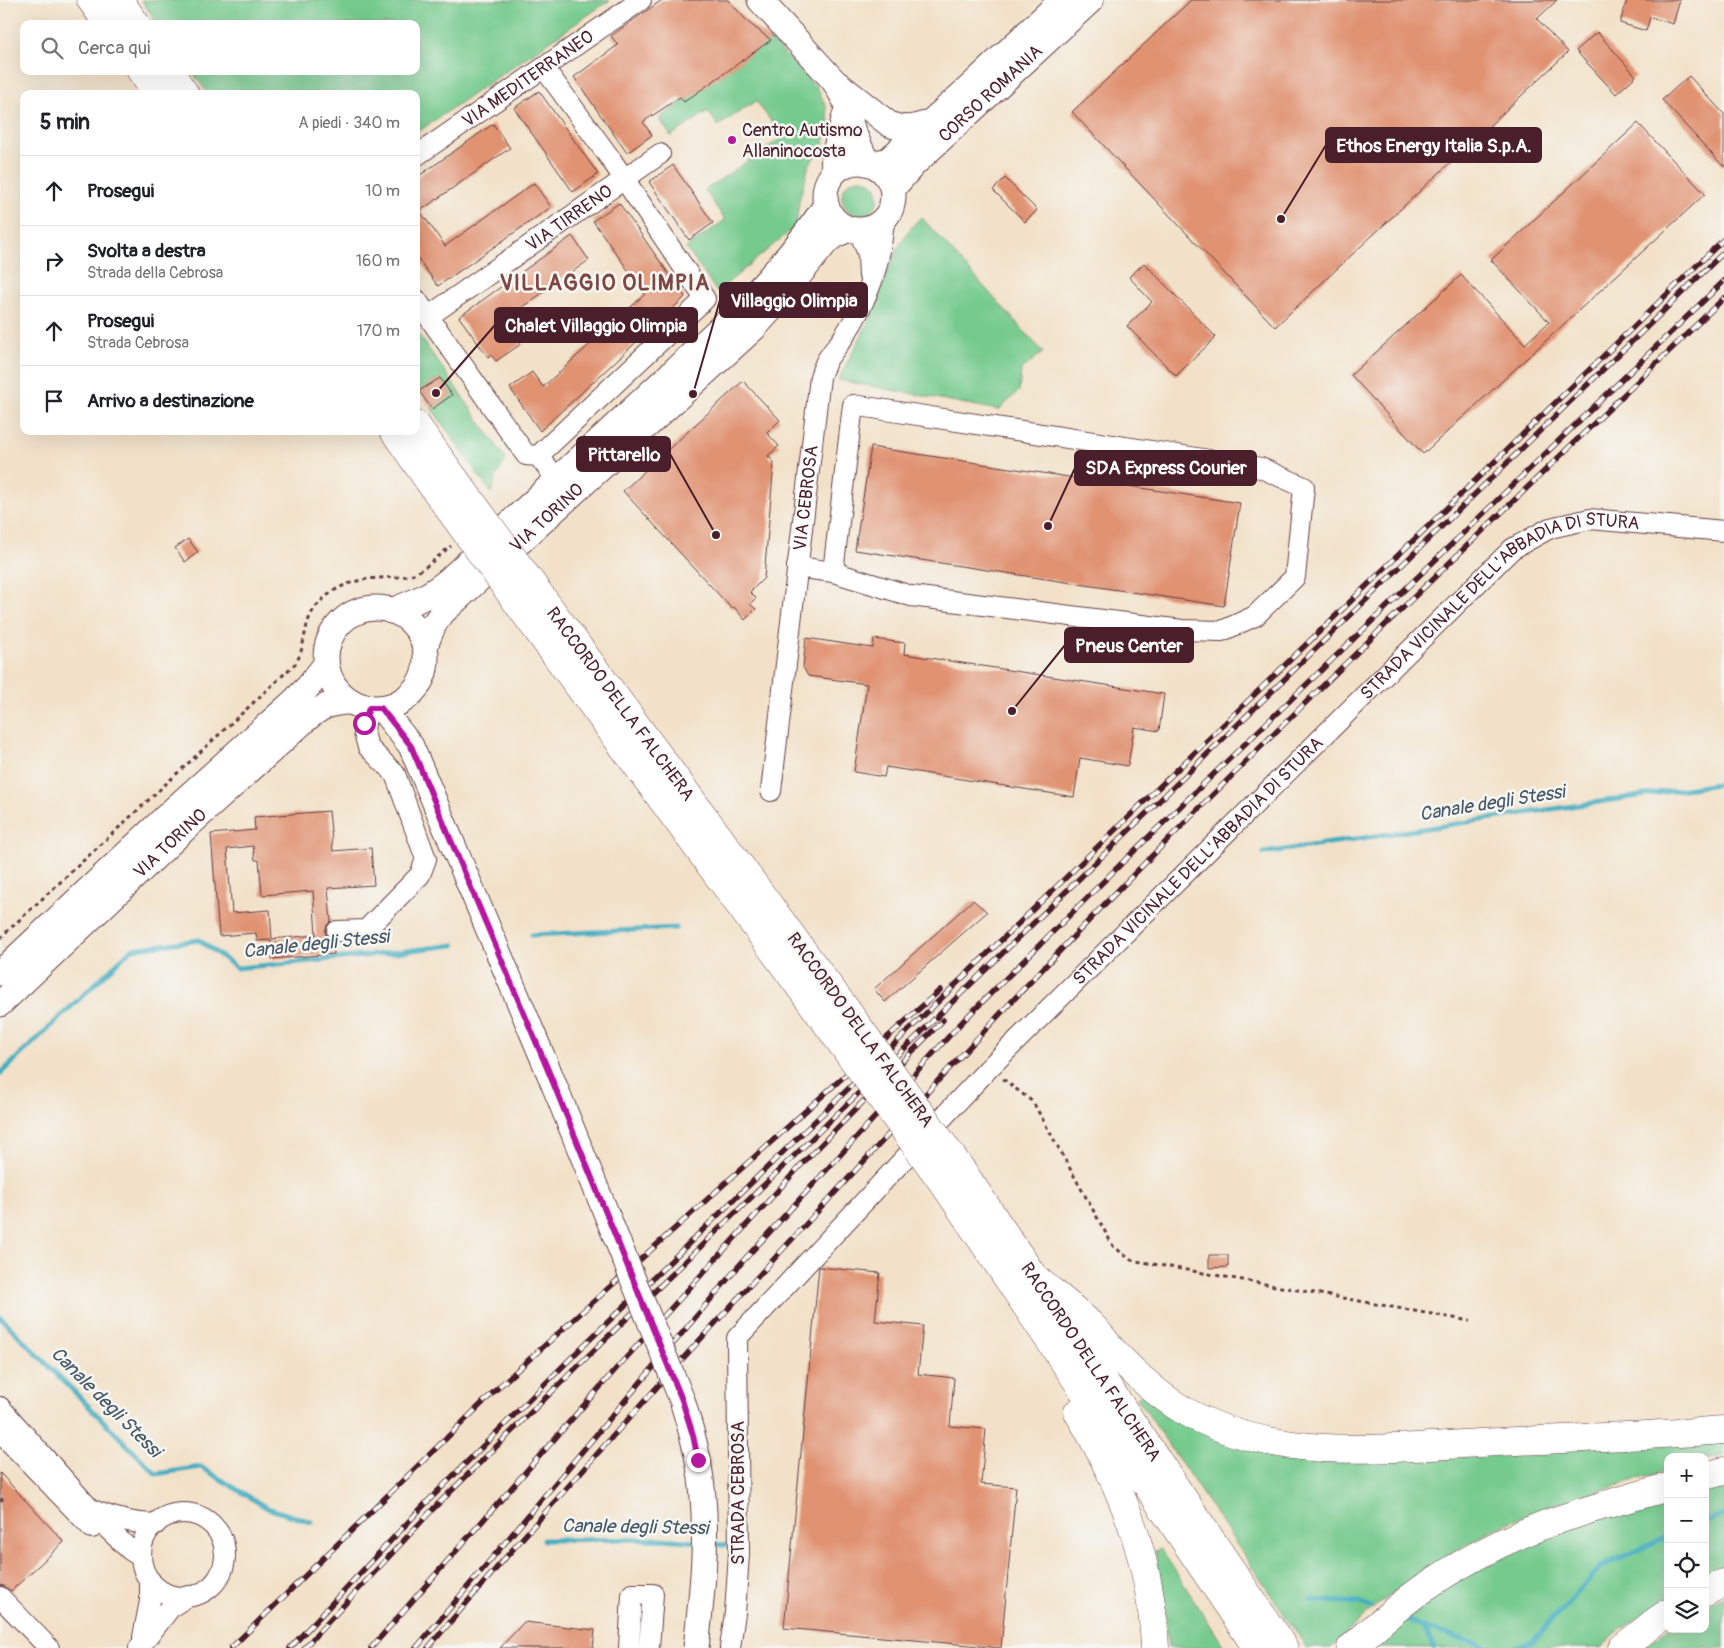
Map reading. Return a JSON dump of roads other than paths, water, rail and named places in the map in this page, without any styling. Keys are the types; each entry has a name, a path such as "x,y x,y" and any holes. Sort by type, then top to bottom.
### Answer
{"highway":[{"path":"91,0 105,20"},
{"path":"120,0 133,20"},
{"path":"144,75 154,90"},
{"path":"172,75 182,90"},
{"name":"RACCORDO DELLA FALCHERA","path":"420,434 437,473"},
{"name":"RACCORDO DELLA FALCHERA","path":"398,435 437,473 805,972 955,1180 1034,1277 1284,1648"},
{"name":"RACCORDO DELLA FALCHERA","path":"955,1180 976,1232 1257,1648"},
{"path":"976,1232 1025,1327 1079,1413 1118,1489 1143,1555 1148,1580 1155,1648"},
{"path":"1034,1277 1092,1326 1133,1371 1155,1391 1182,1410 1209,1423 1258,1440 1286,1445 1360,1448 1724,1430"},
{"path":"1709,1475 1724,1471"},
{"path":"1351,1648 1397,1608 1425,1587 1496,1546 1533,1529 1575,1514 1664,1488"},
{"path":"1190,1549 1246,1648"},
{"path":"1709,1590 1724,1583"},
{"path":"1622,1648 1664,1616"}],"main road":[{"path":"760,0 834,81 889,124 906,129 932,122"},
{"name":"CORSO ROMANIA","path":"870,164 888,160 932,122 1062,0"},
{"name":"CORSO ROMANIA","path":"893,188 914,164 1090,0"},
{"path":"834,81 845,100 859,147 870,164"},
{"path":"833,173 852,162 870,164 883,171 889,178 894,198 892,208 884,220 873,228 854,230 835,221 826,205 827,184 833,173 834,156 847,109"},
{"name":"VIA TORINO","path":"391,610 414,602 434,592 558,480 757,292 814,223 826,205"},
{"name":"VIA TORINO","path":"425,646 434,624 443,612 754,328 827,241 835,235 854,230"},
{"path":"367,706 392,706 411,694 420,683 424,674 426,663 425,646 420,634 413,624 391,610 378,608 363,610 348,616 337,626 329,639 326,664 329,678 337,690 367,706 411,746"},
{"name":"VIA TORINO","path":"0,973 173,810 293,702 309,686 326,664"},
{"path":"411,694 411,746"},
{"name":"VIA TORINO","path":"0,1004 188,826 317,710 337,702 367,706"},
{"name":"STRADA CEBROSA","path":"411,746 548,1070 682,1400 693,1435 702,1486 705,1534 696,1648"}],"street":[{"name":"VIA MEDITERRANEO","path":"420,153 641,0"},
{"path":"538,456 705,299 610,158 544,68"},
{"name":"VIA TIRRENO","path":"429,316 660,154"},
{"name":"VIA CEBROSA","path":"771,790 820,377 827,359 843,338 870,288 877,270 884,220"},
{"path":"854,230 868,254 870,288"},
{"path":"420,304 526,455 538,456 558,480"},
{"path":"798,567 833,572 912,596 1182,630 1222,631 1255,616 1295,577 1304,487 1261,468 853,405 833,572"},
{"name":"STRADA VICINALE DELL'ABBADIA DI STURA","path":"737,1338 988,1069 1512,549 1550,528 1590,519 1724,531"},
{"path":"337,931 366,930 420,875 426,859 395,774 368,747 364,733 367,706"},
{"name":"STRADA CEBROSA","path":"730,1648 735,1613 739,1554 737,1338"},
{"path":"0,1407 106,1526 136,1553 154,1586 166,1594 179,1597 206,1591 216,1582 222,1570 225,1556 223,1543 217,1531 207,1521 194,1515 181,1514 168,1517 156,1524 147,1534 141,1548 136,1553"},
{"path":"0,1432 83,1521 94,1530 136,1553"},
{"path":"91,1509 117,1519 139,1524 156,1524"},
{"path":"140,1645 150,1601 150,1580"},
{"path":"629,1648 632,1594 653,1594 649,1648"},
{"path":"140,1645 171,1607 188,1596"},
{"path":"0,1597 49,1648"}],"waterway":[{"name":"Canale degli Stessi","path":"1264,853 1724,783"},
{"name":"Canale degli Stessi","path":"532,935 676,928"},
{"name":"Canale degli Stessi","path":"0,1074 132,949 199,940 237,968 454,945"},
{"name":"Canale degli Stessi","path":"0,1317 156,1474 201,1467 267,1508 311,1522"},
{"path":"1709,1520 1724,1515"},
{"path":"1515,1648 1533,1641 1601,1567 1664,1538"},
{"name":"Canale degli Stessi","path":"543,1540 662,1539 697,1542"},
{"name":"Canale degli Stessi","path":"711,1544 725,1545"},
{"path":"1310,1600 1361,1603 1371,1607"},
{"path":"1407,1620 1423,1627 1434,1648"},
{"path":"1423,1627 1491,1648"}],"railway":[{"path":"290,1648 427,1502 580,1349 1724,239"},
{"path":"304,1648 434,1508 587,1357 1724,252"},
{"path":"416,1648 743,1261 962,1022 1130,855 1724,281"},
{"path":"428,1648 693,1348 962,1054 1071,939 1288,720 1724,298"},
{"path":"231,1648 503,1383 940,990"},
{"path":"371,1648 615,1370 801,1165 943,1020"}],"place":[{"name":"Centro Autismo Allaninocosta","path":"732,140"},
{"name":"Ethos Energy Italia S.p.A.","path":"1281,219"},
{"name":"Chalet Villaggio Olimpia","path":"436,393"},
{"name":"Villaggio Olimpia","path":"693,394"},
{"name":"SDA Express Courier","path":"1048,526"},
{"name":"Pittarello","path":"716,535"},
{"name":"Pneus Center","path":"1012,711"}],"district":[{"name":"VILLAGGIO OLIMPIA","path":"605,283"}]}
